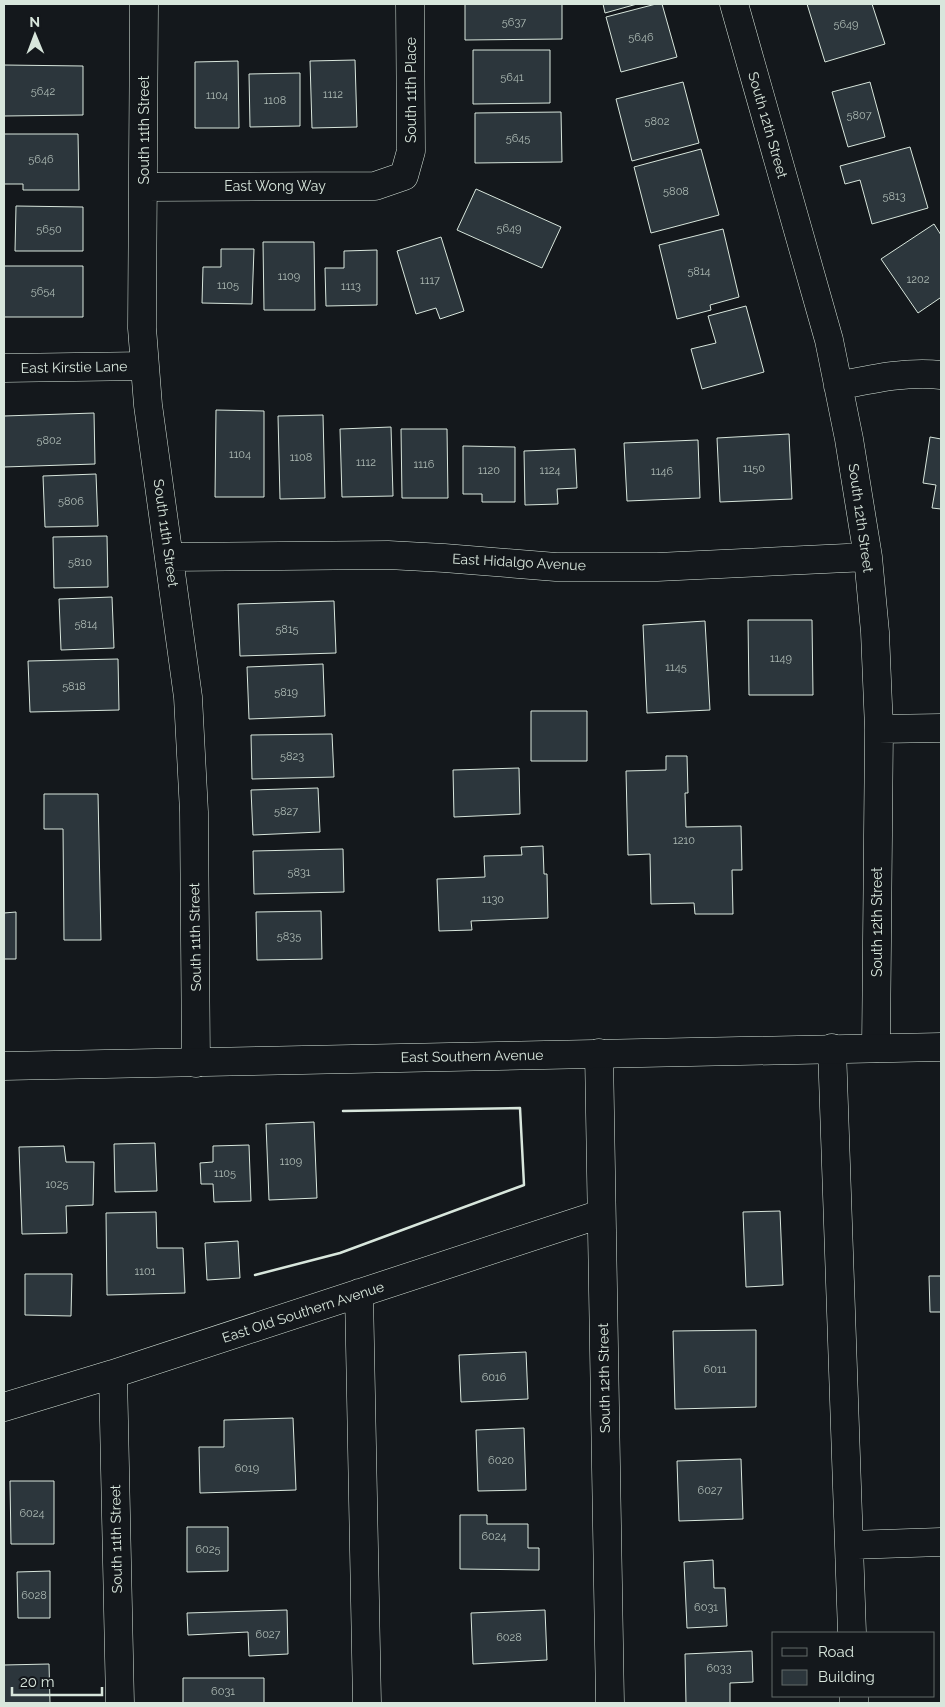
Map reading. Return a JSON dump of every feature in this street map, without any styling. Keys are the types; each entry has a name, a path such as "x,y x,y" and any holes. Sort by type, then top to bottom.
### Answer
{"street":[{"name":"South 11th Street","path":"144,4 142,328 148,405 188,697 194,812 196,1062"},
{"name":"South 11th Place","path":"404,176 411,151 410,4"},
{"name":"South 12th Street","path":"734,4 829,340 849,439 868,557 875,632 879,729 876,1048"},
{"name":"East Wong Way","path":"144,187 375,186 404,176"},
{"name":"East Kirstie Lane","path":"4,368 145,366"},
{"path":"838,386 880,377 941,375"},
{"name":"East Hidalgo Avenue","path":"169,557 388,555 556,567 657,567 868,557"},
{"path":"879,729 941,728"},
{"name":"East Southern Avenue","path":"4,1066 598,1052 941,1047"},
{"path":"832,1048 852,1632"},
{"name":"South 12th Street","path":"598,1052 610,1703"},
{"name":"East Old Southern Avenue","path":"4,1407 112,1374 601,1214"},
{"path":"359,1293 367,1703"},
{"name":"South 11th Street","path":"112,1374 120,1703"},
{"path":"850,1545 941,1542"}],"building":[{"path":"465,4 562,4 562,39 465,40"},
{"path":"603,4 637,4 605,13"},
{"path":"662,4 677,57 621,72 606,17"},
{"path":"807,4 872,4 885,44 825,62"},
{"path":"473,50 550,50 550,103 473,104"},
{"path":"355,60 357,127 312,128 310,61"},
{"path":"238,61 239,128 195,128 195,62"},
{"path":"4,65 83,66 83,115 4,116"},
{"path":"300,73 300,126 250,127 249,74"},
{"path":"683,82 699,143 632,161 616,99"},
{"path":"870,82 885,137 848,147 832,92"},
{"path":"561,112 562,162 475,163 475,113"},
{"path":"4,134 78,134 79,190 23,190 23,184 4,184"},
{"path":"910,147 928,208 872,224 860,180 845,184 840,166"},
{"path":"701,149 719,215 651,233 634,167"},
{"path":"476,189 561,227 542,268 457,230"},
{"path":"16,206 83,207 83,251 15,251"},
{"path":"934,224 941,235 941,299 918,313 881,259"},
{"path":"723,229 739,297 710,305 711,310 677,319 659,245"},
{"path":"441,237 464,311 440,319 436,308 416,314 397,251"},
{"path":"263,242 314,242 315,310 264,310"},
{"path":"221,249 254,249 252,304 202,303 203,267 221,267"},
{"path":"377,250 377,305 326,306 325,268 344,268 344,251"},
{"path":"4,266 83,266 83,317 4,317"},
{"path":"746,306 764,372 702,389 691,349 716,343 708,316"},
{"path":"216,410 264,411 264,497 215,497"},
{"path":"94,413 95,464 4,467 4,416"},
{"path":"323,415 325,498 280,499 278,416"},
{"path":"391,427 393,496 342,497 340,429"},
{"path":"401,429 447,429 448,498 402,498"},
{"path":"789,434 792,499 720,502 717,438"},
{"path":"930,437 941,439 941,509 932,508 936,485 923,483"},
{"path":"698,440 700,498 627,501 624,443"},
{"path":"463,446 515,447 515,502 482,502 482,494 463,494"},
{"path":"575,449 577,488 557,489 558,504 525,505 524,451"},
{"path":"96,474 98,526 45,527 43,476"},
{"path":"107,536 108,587 54,588 53,537"},
{"path":"112,597 114,648 61,650 59,599"},
{"path":"334,601 336,653 240,656 238,604"},
{"path":"748,620 812,620 813,695 749,695"},
{"path":"705,621 710,710 647,713 643,625"},
{"path":"118,659 119,710 30,712 28,661"},
{"path":"323,664 325,716 249,719 247,667"},
{"path":"531,711 587,711 587,761 531,761"},
{"path":"332,734 334,777 252,779 251,735"},
{"path":"666,756 687,756 688,793 685,793 686,827 741,826 742,870 732,870 733,914 695,914 694,903 651,904 650,854 628,855 626,771 666,770"},
{"path":"519,768 520,814 454,817 453,770"},
{"path":"318,788 320,832 253,835 251,790"},
{"path":"44,794 98,794 101,940 64,940 63,829 44,829"},
{"path":"543,846 544,874 547,874 548,918 471,921 472,930 439,931 437,879 485,877 484,856 522,855 521,847"},
{"path":"343,849 344,892 254,894 253,851"},
{"path":"321,911 322,959 257,960 256,912"},
{"path":"16,912 16,959 4,959 4,913"},
{"path":"314,1122 317,1198 269,1200 266,1124"},
{"path":"155,1143 157,1191 115,1192 114,1144"},
{"path":"249,1145 251,1201 214,1202 213,1184 201,1184 200,1163 213,1162 213,1146"},
{"path":"64,1146 66,1162 94,1162 93,1205 66,1206 67,1233 22,1234 19,1147"},
{"path":"780,1211 783,1285 746,1287 743,1212"},
{"path":"156,1212 157,1248 183,1248 185,1293 107,1295 106,1213"},
{"path":"238,1241 240,1278 207,1280 205,1243"},
{"path":"25,1274 72,1274 71,1316 25,1315"},
{"path":"929,1276 941,1276 941,1312 930,1312"},
{"path":"756,1330 756,1407 675,1409 673,1331"},
{"path":"526,1352 528,1399 461,1402 459,1355"},
{"path":"293,1418 296,1490 200,1493 199,1447 224,1447 224,1420"},
{"path":"524,1428 526,1490 478,1491 476,1430"},
{"path":"741,1459 743,1519 679,1521 677,1461"},
{"path":"10,1481 54,1481 54,1544 11,1544"},
{"path":"460,1515 487,1515 487,1524 528,1524 528,1548 539,1548 539,1570 460,1569"},
{"path":"187,1527 228,1527 228,1571 187,1572"},
{"path":"713,1560 714,1588 725,1588 727,1626 687,1628 684,1562"},
{"path":"50,1571 50,1618 18,1618 17,1572"},
{"path":"287,1610 288,1654 249,1656 248,1632 188,1635 187,1613"},
{"path":"545,1610 547,1660 473,1664 471,1613"},
{"path":"752,1651 753,1682 730,1683 730,1703 686,1703 685,1654"},
{"path":"49,1664 50,1703 4,1703 4,1665"},
{"path":"183,1678 264,1678 264,1703 183,1703"}],"wall":[{"path":"255,1275 340,1253 524,1185 520,1108 343,1111"}]}
